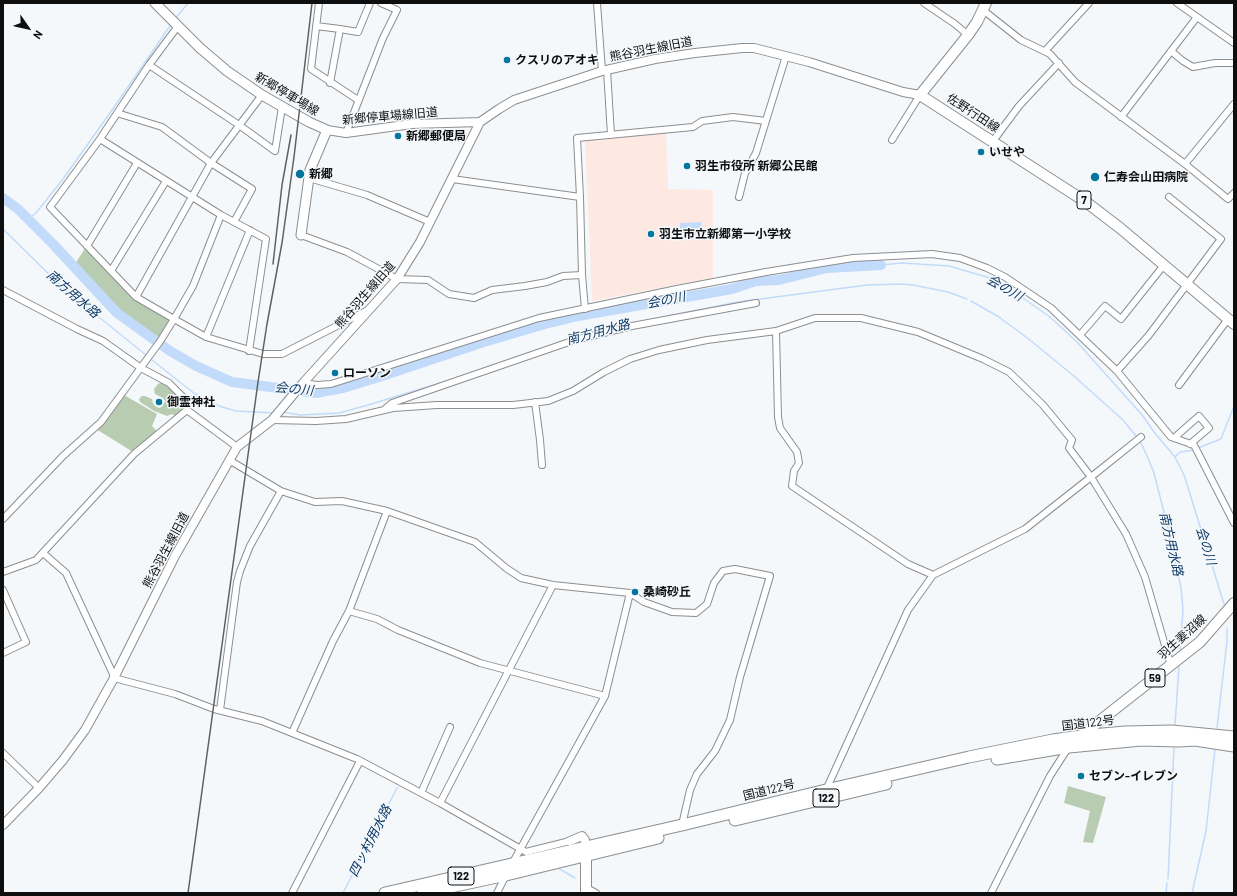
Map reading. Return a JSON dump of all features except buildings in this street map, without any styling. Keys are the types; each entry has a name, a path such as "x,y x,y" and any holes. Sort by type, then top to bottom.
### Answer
{"highway":[{"name":"国道122号","path":"423,893 506,875 682,825 970,757 1080,736 1125,732 1172,731 1234,737"},
{"name":"国道122号","path":"385,893 512,864 587,851 969,764 1070,747 1141,740 1195,740 1234,746"}],"main road":[{"name":"新郷停車場線","path":"155,3 211,59 262,95 309,122 327,130 312,163 301,235"},
{"path":"920,94 968,35 977,22 984,6"},
{"name":"佐野行田線","path":"920,94 1086,202 1120,228 1231,322"},
{"name":"羽生妻沼線","path":"1070,747 1080,736 1200,642 1234,603"},
{"path":"586,890 587,851"}],"street":[{"path":"319,3 311,69 330,83 358,100"},
{"path":"316,26 358,32 370,3"},
{"path":"381,3 397,10"},
{"path":"346,133 383,38 401,3"},
{"path":"597,3 610,135"},
{"path":"924,3 955,24 968,35"},
{"path":"1044,51 1089,3"},
{"path":"1177,3 1234,44"},
{"path":"984,6 1021,40 1050,54 1076,82 1185,164 1228,199 1234,193"},
{"path":"1121,117 1197,17"},
{"path":"178,26 149,65 100,139 50,207 136,297 206,337 249,351 263,354 282,354 370,309"},
{"path":"330,83 340,29"},
{"name":"熊谷羽生線旧道","path":"3,825 39,788 63,760 85,730 114,678 175,556 237,447 272,420 303,383 397,279 412,256 430,222 480,122 514,100 604,70 655,59 742,48 754,48 810,62 903,92 920,94"},
{"path":"1171,51 1193,67 1215,63 1234,63"},
{"path":"739,197 745,173 756,153 786,56"},
{"path":"993,141 1019,106 1059,63"},
{"path":"149,65 275,151 282,107"},
{"path":"892,140 920,94"},
{"path":"136,297 210,163 262,95"},
{"path":"1185,164 1234,104"},
{"path":"117,113 162,127 210,163 252,189 234,222"},
{"path":"585,309 582,275 577,138 693,127 702,122 733,117 766,121"},
{"name":"新郷停車場線旧道","path":"327,130 346,133 412,124 480,122"},
{"path":"100,139 191,197 266,239 249,351"},
{"path":"87,246 137,163"},
{"path":"309,178 367,195 430,222"},
{"path":"452,179 580,197"},
{"path":"111,271 166,181"},
{"path":"1117,371 1149,335 1221,239 1169,198"},
{"path":"3,519 63,456 101,422 160,343 193,286 221,215"},
{"path":"206,337 250,230"},
{"path":"301,235 347,252 397,279 428,280 449,294 474,298 492,290 547,282 563,276 582,275"},
{"path":"303,383 317,385 331,384 539,318 685,288 853,258 932,254 960,258 987,268 1005,277 1051,308 1117,371 1171,437 1194,445 1234,523"},
{"path":"1080,335 1105,306 1121,319 1164,265"},
{"path":"3,290 103,341 141,368 169,383 185,399 187,410 237,447"},
{"path":"385,410 392,403 575,340 632,326 756,303"},
{"path":"272,420 338,420 393,408 436,405 492,406 548,401 573,390 630,359 659,350 707,340 776,331 815,318 861,318 918,332 983,359 1009,372 1043,406 1072,440 1069,448 1092,477 1126,534 1145,577 1171,666"},
{"path":"1179,385 1231,322"},
{"path":"776,331 780,428 797,452 799,463 794,471 792,486 908,564 933,575"},
{"path":"535,402 542,466"},
{"path":"3,572 36,560 134,454 187,410"},
{"path":"1174,438 1199,416 1209,428 1190,444"},
{"path":"826,790 908,610 933,575 1025,529 1092,477 1140,437"},
{"path":"229,460 281,491 315,502 342,501 387,511 475,542 506,568 521,578 554,585 630,593 644,602 672,612 696,613 707,604 714,582 723,571 735,570 770,576 740,676 730,720 715,752 697,774 690,790 682,825"},
{"path":"220,710 236,589 240,571 250,546 281,491"},
{"path":"292,733 333,641 349,611 387,511"},
{"path":"43,553 66,573 114,678 175,694 220,710 262,722 360,761 421,793 526,852 570,841 582,836 585,840 587,851"},
{"path":"440,804 554,585"},
{"path":"3,590 26,642 3,653"},
{"path":"512,864 605,696 630,593"},
{"path":"349,611 377,620 480,663 605,696"},
{"path":"421,793 450,727"},
{"path":"991,893 1050,776 1070,747"},
{"path":"3,753 39,788"},
{"path":"292,893 360,761"},
{"path":"497,893 506,875"},
{"path":"586,890 596,893"}],"shaded area":[{"name":"羽生市立新郷第一小学校","path":"666,131 668,189 713,190 713,278 592,301 585,137"}],"green space":[{"path":"86,247 136,299 172,319 160,340 116,308 75,264"},
{"path":"162,382 168,385 183,401 184,409 175,416 172,414 167,416 154,411 140,402 139,399 142,396 145,396 152,399 155,406 159,408 162,407 165,401 163,398 155,394 154,389"},
{"path":"124,395 157,414 152,426 157,431 133,452 96,429"},
{"path":"1068,786 1106,797 1093,843 1083,842 1090,811 1064,803"}],"water":[{"path":"701,222 702,234 680,235 680,223"}],"waterway":[{"path":"175,19 188,3"},
{"path":"28,219 36,213 63,179 172,23"},
{"name":"会の川","path":"3,198 18,209 53,244 117,313 170,351 196,366 232,382 316,393 343,388 484,342 578,316 732,289 756,281 779,280 827,268 881,265"},
{"name":"南方用水路","path":"3,229 63,288 146,355"},
{"name":"会の川","path":"881,265 902,263 949,266 990,278 1003,284 1050,317 1077,342 1143,416 1175,457 1184,475 1224,604"},
{"name":"南方用水路","path":"668,316 738,302 867,285 913,285 948,292 967,299"},
{"name":"南方用水路","path":"971,301 999,317 1030,340 1075,377 1123,420 1136,436"},
{"name":"南方用水路","path":"555,344 611,327 633,323"},
{"name":"南方用水路","path":"152,360 195,394 219,406 236,411 274,413"},
{"name":"南方用水路","path":"283,412 300,415 339,413 450,380"},
{"path":"1198,448 1221,439 1234,406"},
{"name":"南方用水路","path":"1140,441 1154,473 1181,588 1183,610 1180,651"},
{"path":"1175,457 1180,452 1194,450"},
{"name":"会の川","path":"1217,728 1227,641 1227,628"},
{"name":"南方用水路","path":"1175,725 1179,666"},
{"name":"南方用水路","path":"1168,879 1174,747"},
{"name":"会の川","path":"1192,893 1206,831 1215,749"},
{"name":"四ッ村用水路","path":"343,893 397,788"},
{"name":"四ッ村用水路","path":"558,868 575,878"},
{"name":"南方用水路","path":"1166,893 1167,883"}],"railway":[{"path":"188,893 258,382 282,243 294,157 312,3"},
{"path":"273,264 282,185 291,135"}],"place":[{"name":"クスリのアオキ","path":"507,60"},
{"name":"新郷郵便局","path":"398,136"},
{"name":"いせや","path":"981,152"},
{"name":"羽生市役所 新郷公民館","path":"687,166"},
{"name":"新郷","path":"300,174"},
{"name":"仁寿会山田病院","path":"1095,177"},
{"name":"羽生市立新郷第一小学校","path":"651,234"},
{"name":"ローソン","path":"335,373"},
{"name":"御霊神社","path":"159,402"},
{"name":"桑崎砂丘","path":"635,592"},
{"name":"セブン-イレブン","path":"1081,776"}]}
